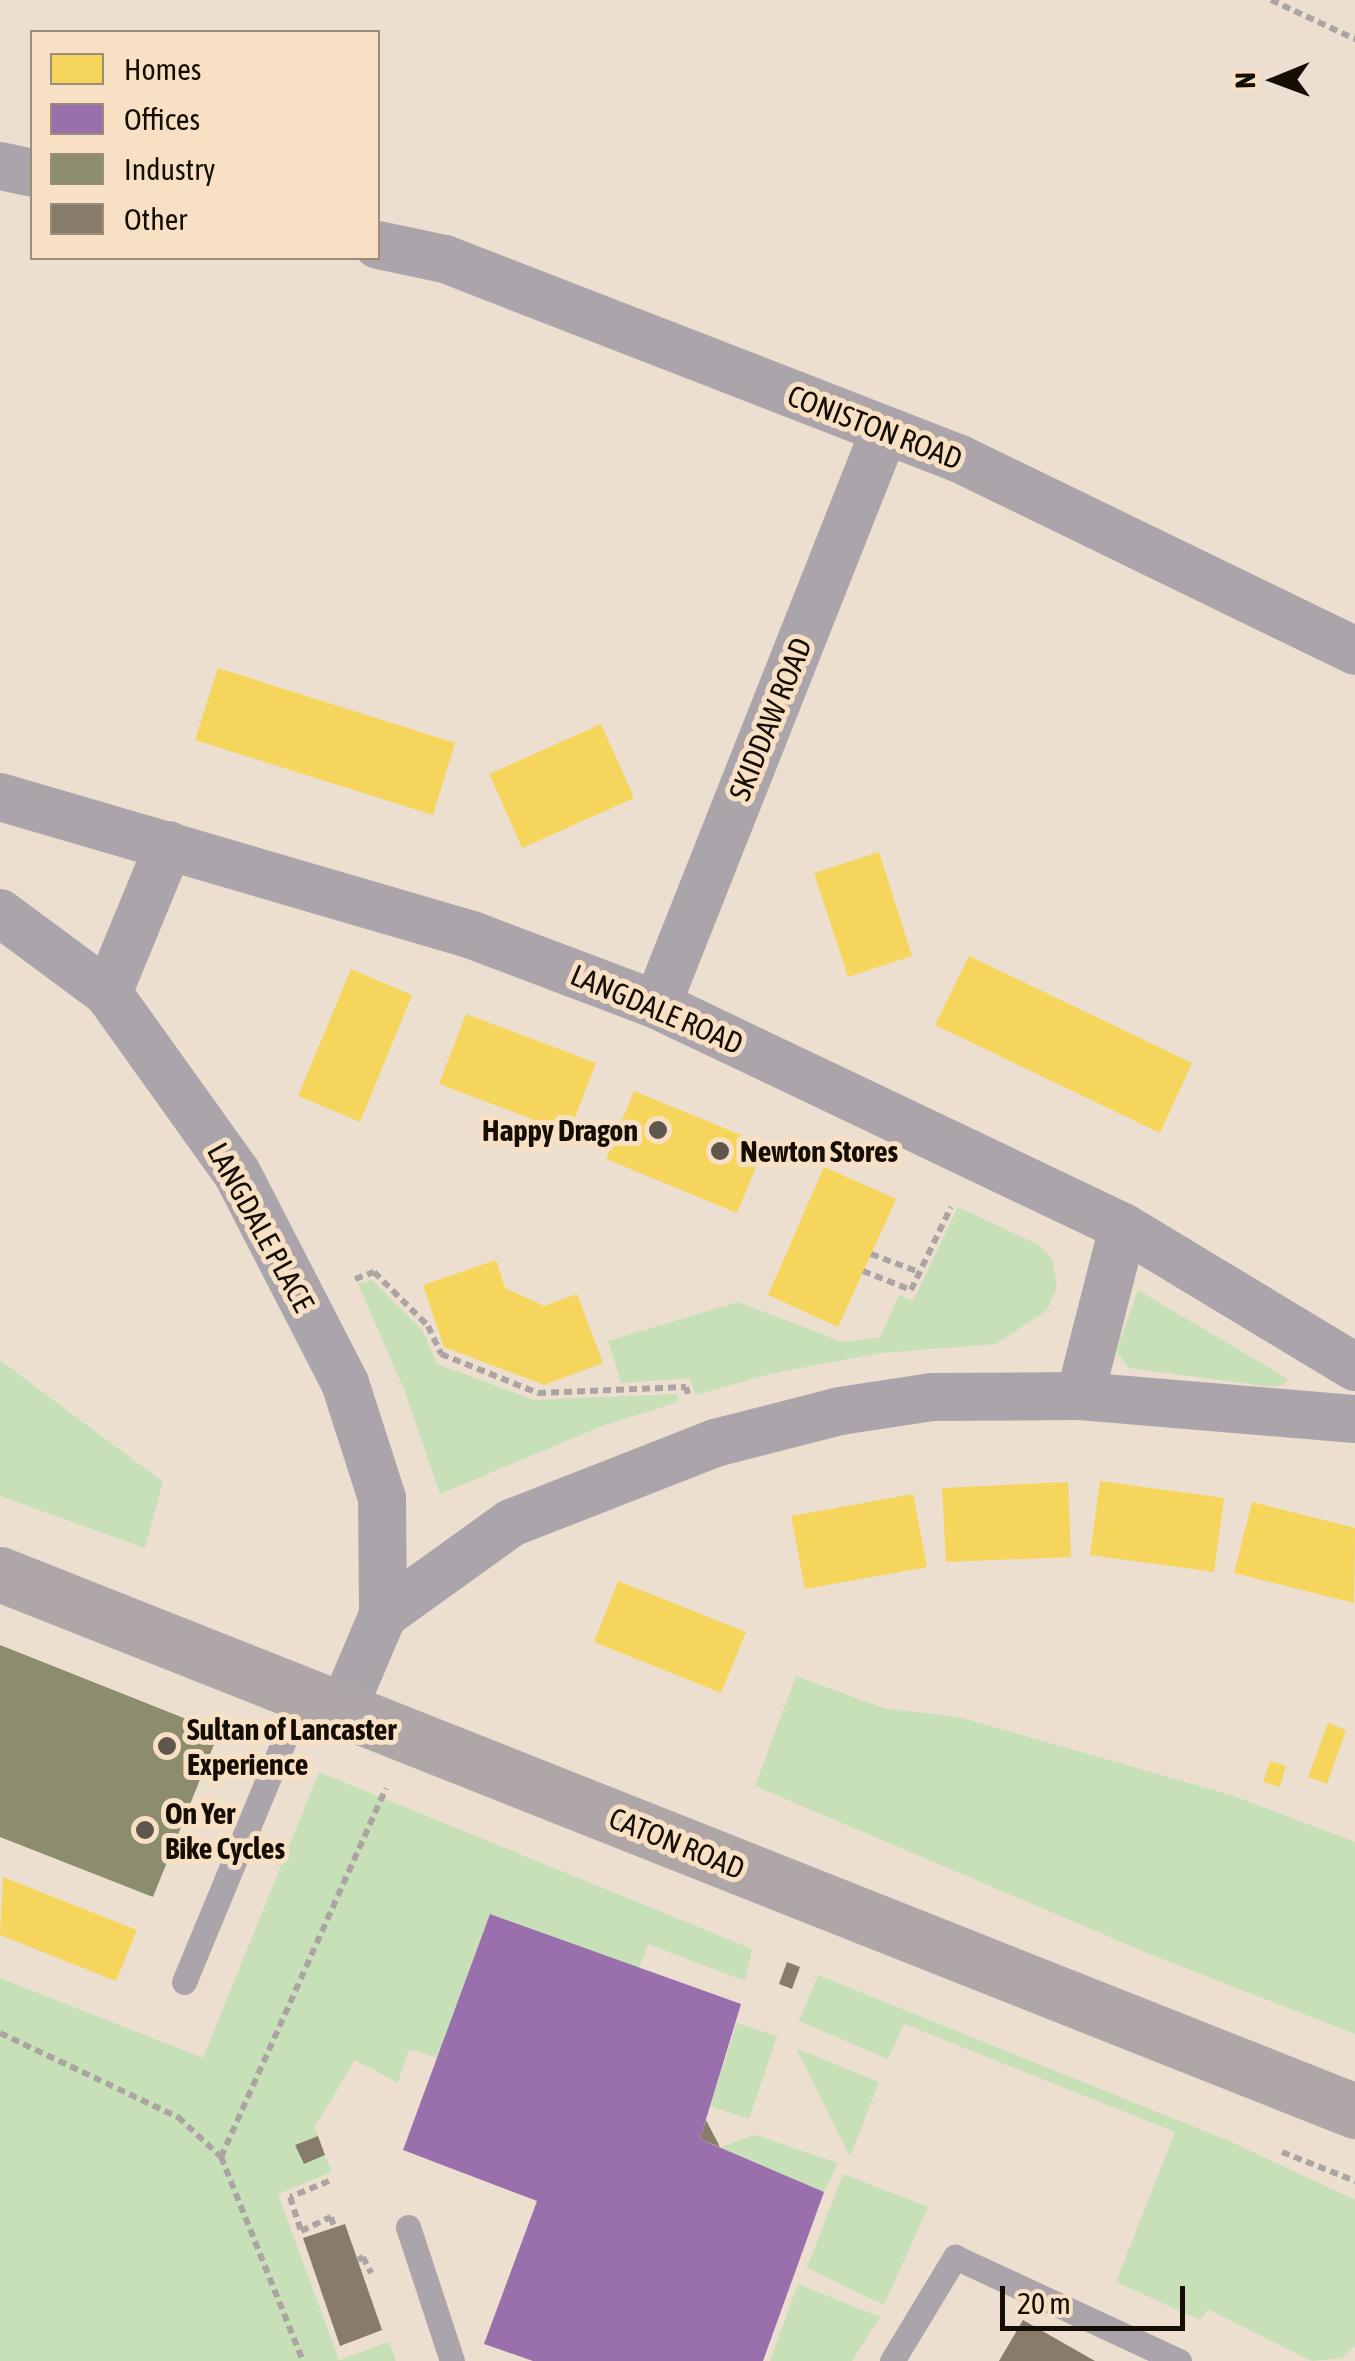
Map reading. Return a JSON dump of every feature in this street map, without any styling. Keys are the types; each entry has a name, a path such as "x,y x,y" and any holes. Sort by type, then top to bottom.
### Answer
{"main road":[{"name":"CATON ROAD","path":"0,1574 1355,2111"}],"street":[{"path":"0,166 30,173"},
{"name":"CONISTON ROAD","path":"380,245 444,259 978,467 1355,651"},
{"name":"SKIDDAW ROAD","path":"656,1005 884,432"},
{"name":"LANGDALE ROAD","path":"0,797 472,934 656,1005 1123,1227 1355,1367"},
{"path":"108,993 169,845"},
{"name":"LANGDALE PLACE","path":"0,913 108,993 237,1173 344,1383 382,1498 383,1615 323,1701"},
{"path":"1080,1396 1123,1227"},
{"path":"383,1615 511,1523 715,1443 840,1411 932,1397 1080,1396 1355,1419"}],"lane":[{"path":"184,1982 323,1701"},
{"path":"408,2227 452,2361"},
{"path":"892,2361 954,2257 1179,2361"}],"path":[{"path":"1271,0 1355,39"},
{"path":"863,1271 911,1290 958,1193"},
{"path":"871,1254 919,1272"},
{"path":"356,1278 374,1272 428,1326 441,1354 538,1393 686,1388"},
{"path":"221,2157 386,1788"},
{"path":"0,2033 178,2117 221,2157 303,2361"},
{"path":"329,2182 290,2197 301,2231 331,2217 334,2228"},
{"path":"358,2260 363,2257 372,2274"}],"green space":[{"path":"958,1207 1039,1245 1052,1259 1057,1287 1047,1310 996,1344 881,1353 774,1373 696,1395 690,1378 621,1383 608,1341 738,1302 843,1342 880,1337 899,1295 913,1301"},
{"path":"372,1280 423,1331 437,1364 534,1400 676,1394 678,1402 602,1426 440,1494 404,1389 358,1284"},
{"path":"1138,1290 1288,1379 1281,1386 1264,1386 1129,1368 1116,1351"},
{"path":"0,1360 163,1482 145,1548 0,1496"},
{"path":"796,1676 883,1708 959,1717 1234,1796 1355,1842 1355,2034 1152,1955 755,1786"},
{"path":"319,1772 752,1949 745,1981 648,1944 639,1968 490,1914 437,2058 409,2049 398,2083 355,2060 315,2127 318,2136 295,2145 304,2163 325,2155 332,2172 278,2194 339,2360 389,2342 396,2361 0,2361 0,1978 203,2058"},
{"path":"818,1975 1234,2143 1355,2200 1355,2346 1342,2358 1312,2361 1208,2309 1200,2320 1116,2282 1175,2132 904,2024 888,2059 799,2021"},
{"path":"737,2023 777,2036 749,2119 710,2106"},
{"path":"796,2048 879,2082 850,2157"},
{"path":"755,2135 838,2163 824,2192 720,2147"},
{"path":"843,2174 928,2207 884,2305 807,2268"},
{"path":"798,2284 880,2317 852,2361 770,2361"}],"building: Homes":[{"path":"218,668 455,743 433,815 195,740"},
{"path":"601,724 634,798 522,848 489,774"},
{"path":"879,852 912,956 848,977 814,873"},
{"path":"969,956 1192,1063 1160,1133 935,1025"},
{"path":"351,969 412,995 360,1122 298,1096"},
{"path":"466,1014 596,1063 569,1133 439,1084"},
{"path":"634,1091 765,1145 737,1213 606,1159"},
{"path":"824,1167 896,1199 838,1327 768,1295"},
{"path":"496,1260 505,1288 544,1306 577,1294 603,1363 544,1385 444,1347 423,1285"},
{"path":"1100,1481 1224,1498 1214,1572 1090,1555"},
{"path":"1068,1482 1071,1557 946,1562 942,1488"},
{"path":"913,1494 927,1567 805,1589 791,1516"},
{"path":"1252,1502 1355,1528 1354,1603 1234,1573"},
{"path":"618,1581 746,1632 721,1693 594,1642"},
{"path":"1328,1723 1346,1730 1327,1784 1308,1777"},
{"path":"1270,1761 1286,1766 1280,1787 1263,1782"},
{"path":"3,1877 137,1930 116,1981 0,1935"}],"building: Offices":[{"path":"490,1914 741,2004 700,2139 824,2192 763,2361 533,2361 484,2344 537,2201 403,2150"}],"building: Industry":[{"path":"0,1645 219,1732 153,1897 0,1837"}],"building: Other":[{"path":"787,1962 800,1967 792,1989 779,1984"},
{"path":"706,2120 720,2147 700,2139"},
{"path":"318,2136 325,2155 304,2164 295,2145"},
{"path":"345,2224 382,2330 340,2346 303,2238"},
{"path":"1023,2320 1095,2361 999,2361"}],"place":[{"name":"Happy Dragon","path":"658,1130"},
{"name":"Newton Stores","path":"720,1151"},
{"name":"Sultan of Lancaster Experience","path":"167,1746"},
{"name":"On Yer Bike Cycles","path":"145,1830"}]}
